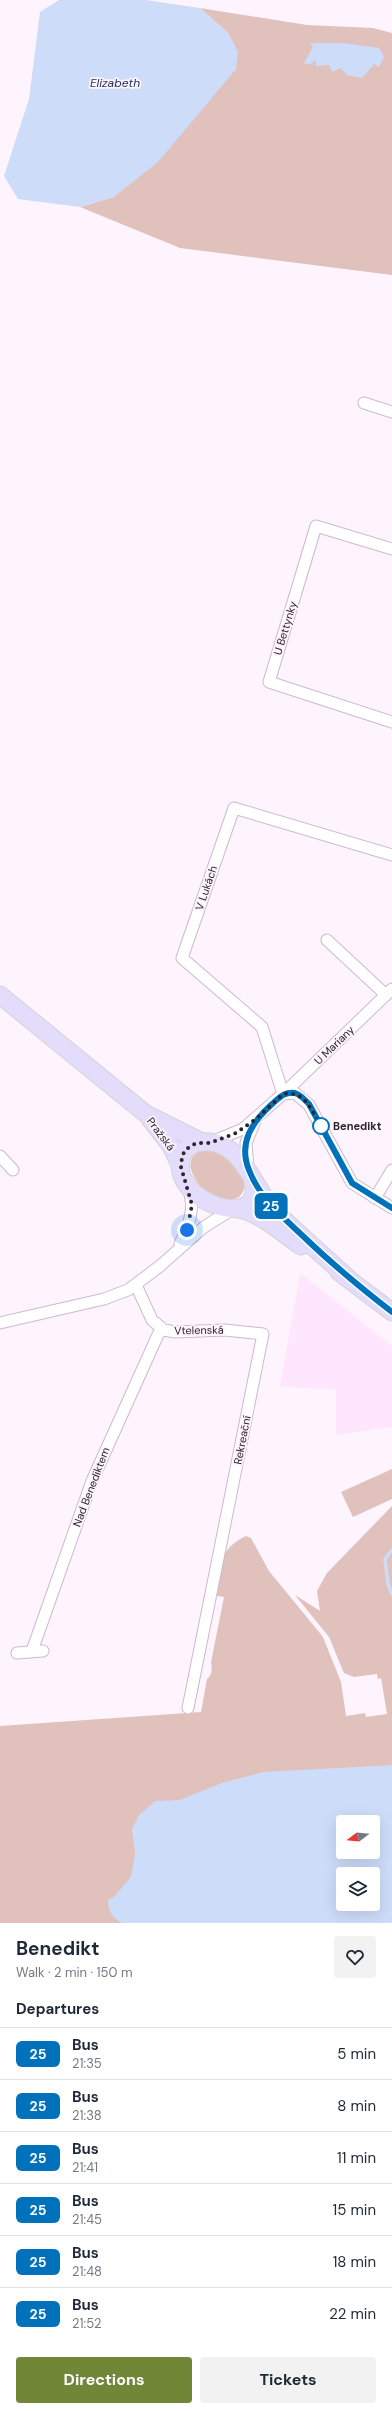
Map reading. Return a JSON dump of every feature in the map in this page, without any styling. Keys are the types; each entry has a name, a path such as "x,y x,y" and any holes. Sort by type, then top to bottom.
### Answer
{"main road":[{"path":"0,995 146,1114"},
{"name":"Pražská","path":"146,1114 206,1143 228,1150 250,1174 264,1198 275,1210 349,1279"},
{"name":"Pražská","path":"146,1114 171,1146 183,1174 204,1200 216,1207 247,1210 349,1279 392,1312"},
{"name":"Pražská","path":"183,1174 182,1157 186,1149 193,1144 206,1143"},
{"path":"234,1209 246,1205 252,1199 254,1188 250,1174"}],"street":[{"path":"364,403 392,412"},
{"name":"U Bettynky","path":"392,549 316,526 269,682 392,722"},
{"name":"V Lukách","path":"283,1094 262,1027 182,958 234,808 392,855"},
{"name":"U Mariany","path":"206,1143 236,1133 256,1119 389,992 327,940"},
{"path":"283,1094 295,1093 309,1104 352,1183 392,1208"},
{"path":"250,1174 246,1143 256,1119"},
{"path":"0,1156 13,1170"},
{"path":"375,1198 392,1170"},
{"path":"178,1248 191,1218 192,1205 183,1174"},
{"path":"0,1323 104,1299 122,1293 136,1285 160,1266 178,1248 210,1222 234,1209"},
{"name":"Vtelenská","path":"136,1285 152,1320 161,1328 175,1332 225,1330 263,1334"},
{"name":"Nad Benediktem","path":"17,1653 38,1651 92,1481 161,1328"},
{"name":"Rekreační","path":"188,1708 263,1334"}],"shaded area":[{"path":"200,8 307,25 373,28 392,33 392,275 180,248 80,207 114,197 229,34"},
{"path":"205,1150 221,1155 229,1160 242,1174 244,1190 239,1197 227,1200 216,1197 205,1191 197,1182 192,1172 191,1162 195,1154"},
{"path":"300,1273 392,1346 392,1427 336,1435 336,1390 280,1386"},
{"path":"392,1469 392,1499 353,1517 341,1492"},
{"path":"392,1506 392,1923 0,1923 0,1726 201,1712 207,1679 212,1671 211,1662 224,1597 212,1595 215,1577 225,1553 231,1546 246,1536 251,1538 269,1571 323,1637 341,1682 346,1716 365,1713 366,1717 387,1714 381,1678 378,1679 377,1674 354,1677 344,1673 329,1637 295,1595 320,1611 317,1591 327,1573"}],"water":[{"name":"Elizabeth","path":"59,0 146,0 200,8 229,34 238,52 236,69 158,162 114,197 80,207 18,199 4,176 29,99 40,12"},
{"path":"310,43 343,43 379,48 384,57 379,67 374,64 362,78 347,75 341,68 332,72 329,65 316,66 316,60 309,65 304,63 313,47"},
{"path":"392,1765 392,1923 122,1923 113,1916 110,1911 108,1900 114,1897 131,1877 135,1853 132,1829 139,1815 155,1801 180,1800 222,1783 263,1772"}],"waterway":[{"path":"392,1550 385,1559 388,1584 392,1594"}],"bus line":[{"name":"25","path":"392,1208 364,1192 352,1183 309,1104 302,1097 295,1093 283,1094 256,1119 250,1130 246,1143 246,1157 248,1170 264,1198 349,1279 392,1312"}],"place":[{"name":"Benedikt","path":"321,1126"}],"route":[{"path":"187,1230 191,1218 192,1205 181,1162 183,1154 188,1147 197,1143 210,1143 236,1133 256,1119 283,1094 288,1093 295,1093 302,1097 309,1104 321,1126"}]}
